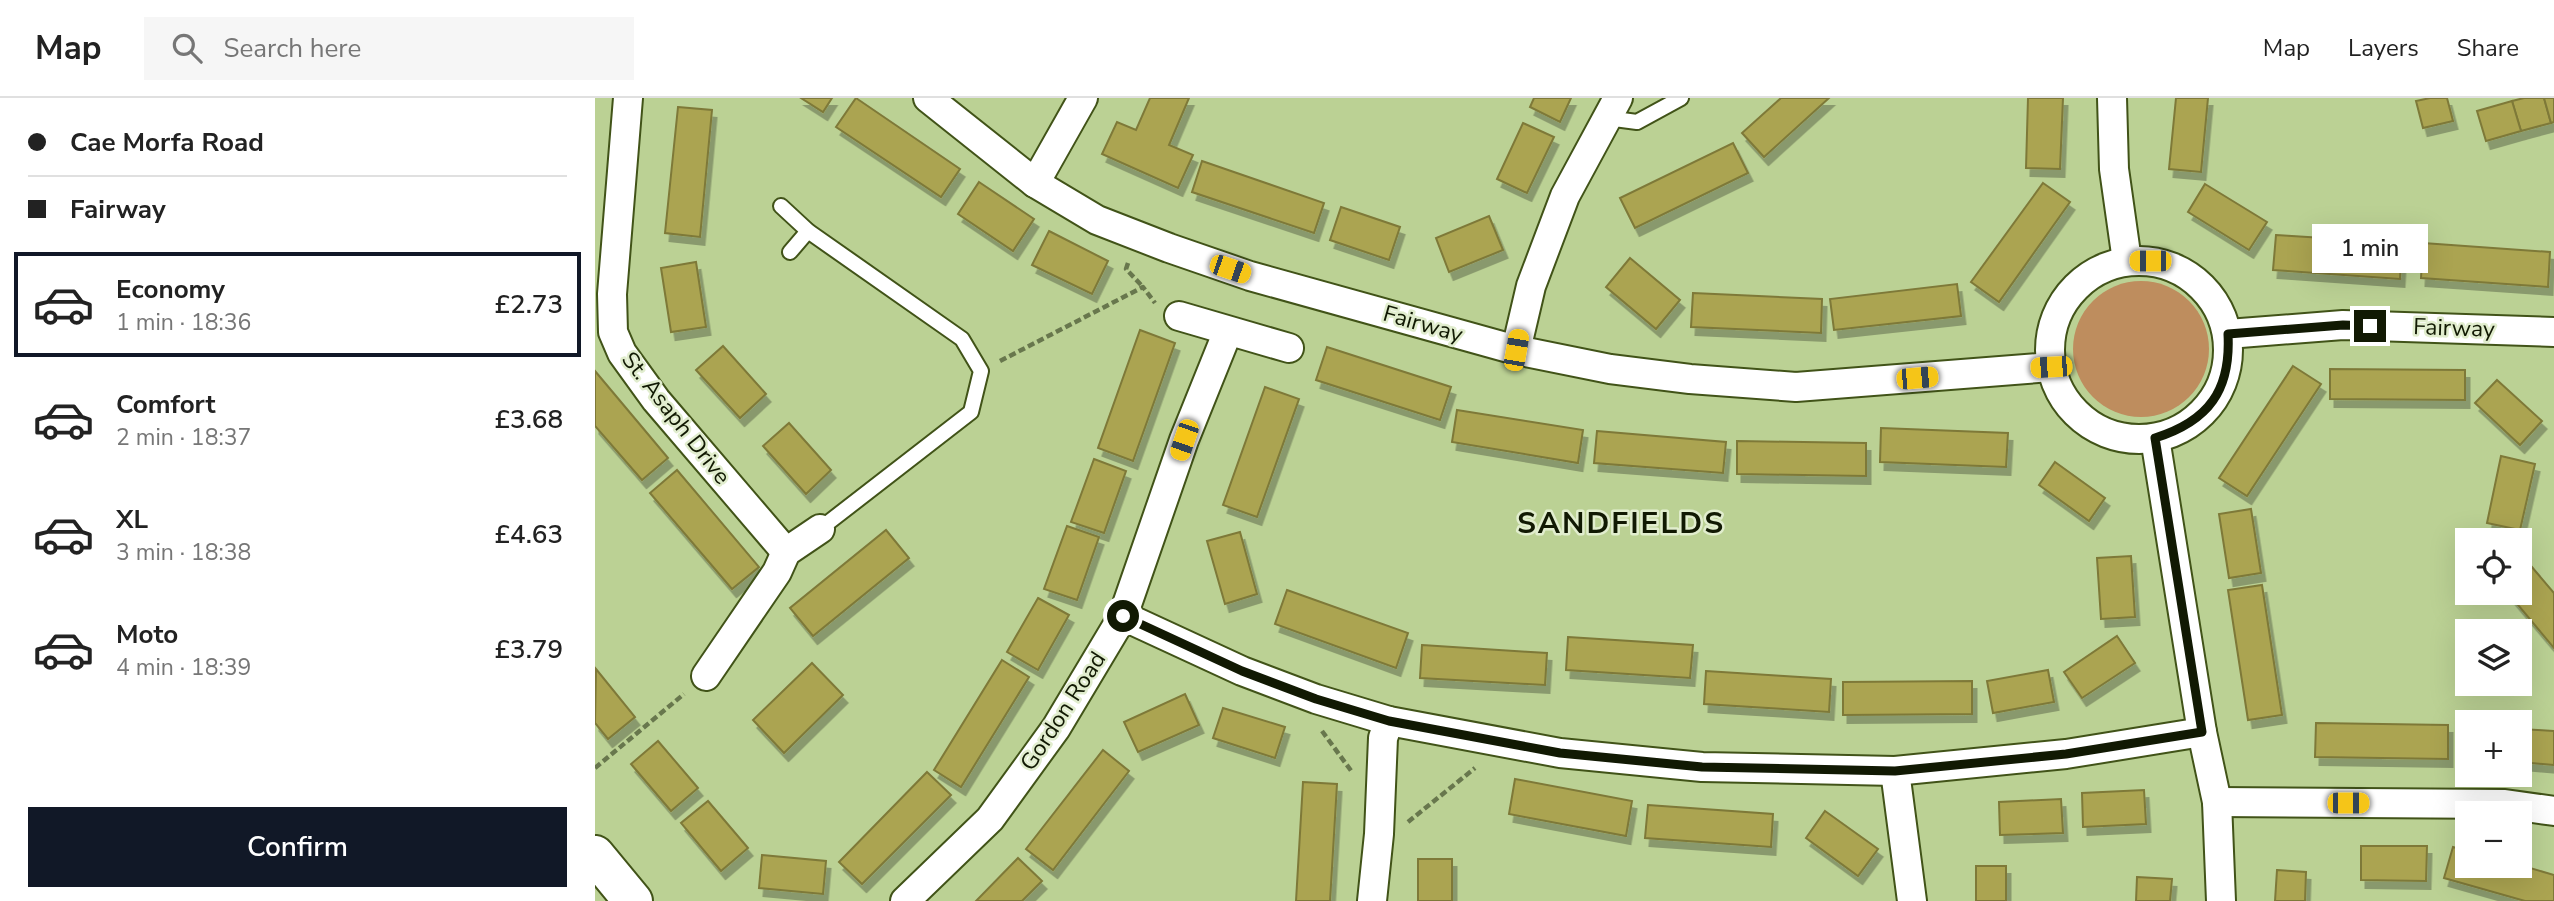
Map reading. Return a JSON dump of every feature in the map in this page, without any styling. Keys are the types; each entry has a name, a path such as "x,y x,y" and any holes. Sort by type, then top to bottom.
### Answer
{"street":[{"name":"St. Asaph Drive","path":"628,98 613,294 613,332 622,354 781,562"},
{"name":"Fairway","path":"927,98 1035,183 1097,219 1250,276 1516,350 1610,369 1690,379 1796,387 2051,367"},
{"path":"1035,183 1083,98"},
{"path":"2112,98 2111,126 2116,188 2127,261"},
{"path":"1516,350 1531,286 1565,196 1612,108"},
{"path":"2127,261 2150,261 2172,267 2192,278 2209,293 2221,313 2228,334 2227,369 2213,401 2198,419 2178,431 2155,438 2132,440 2109,435 2088,424 2071,409 2058,389 2051,367 2049,346 2053,326 2061,307 2073,290 2088,277 2127,261"},
{"path":"1179,316 1289,348"},
{"name":"Fairway","path":"2228,334 2343,325 2554,332"},
{"name":"Gordon Road","path":"905,901 990,819 1056,728 1123,616 1184,440 1228,331"},
{"path":"2155,438 2202,732 2217,802 2221,901"},
{"path":"706,676 781,562 820,529"},
{"path":"1123,616 1242,671 1316,699 1389,721 1560,753 1702,767 1895,771 2066,754 2202,732"},
{"path":"1372,901 1379,834 1383,738 1389,721"},
{"path":"1895,771 1912,901"},
{"path":"2217,802 2505,804 2554,811"},
{"path":"595,855 633,901"}],"lane":[{"path":"1612,108 1637,121 1681,98"},
{"path":"781,206 809,231 962,339 981,371 971,412 820,529"},
{"path":"790,252 809,231"}],"path":[{"path":"981,371 1143,287 1173,328 1179,316"},
{"path":"595,768 706,676"},
{"path":"1316,699 1311,715 1363,788 1381,798"},
{"path":"1379,834 1397,830 1488,757 1490,739"}],"shaded area":[{"path":"2141,281 2167,286 2189,301 2204,323 2209,349 2204,375 2189,397 2167,412 2141,417 2115,412 2093,397 2078,375 2073,349 2078,323 2093,301 2115,286"}],"building":[{"path":"801,98 832,98 823,112"},
{"path":"856,98 960,169 941,197 836,127"},
{"path":"1150,98 1189,98 1169,145 1193,155 1178,188 1102,154 1117,122 1136,130"},
{"path":"1534,98 1571,98 1560,122 1530,107"},
{"path":"1781,98 1829,98 1764,157 1742,133"},
{"path":"2028,98 2063,98 2060,169 2026,168"},
{"path":"2176,98 2208,98 2201,172 2169,169"},
{"path":"2447,98 2453,121 2423,128 2416,101"},
{"path":"2544,98 2551,123 2521,131 2512,101"},
{"path":"2544,98 2554,98 2554,122 2551,123"},
{"path":"2512,101 2521,131 2486,141 2477,111"},
{"path":"678,107 712,110 700,237 665,233"},
{"path":"1523,123 1554,137 1527,193 1497,179"},
{"path":"1733,143 1748,173 1635,228 1620,198"},
{"path":"1202,161 1324,203 1314,233 1192,192"},
{"path":"979,182 1034,219 1013,251 958,214"},
{"path":"2043,183 2070,202 1999,302 1971,282"},
{"path":"2205,184 2267,222 2249,250 2188,212"},
{"path":"1341,207 1400,227 1389,260 1330,240"},
{"path":"1489,216 1503,250 1449,272 1436,238"},
{"path":"1049,231 1108,261 1092,294 1032,265"},
{"path":"2276,235 2402,243 2400,279 2273,270"},
{"path":"2423,243 2550,252 2548,287 2421,278"},
{"path":"1630,258 1680,300 1656,329 1606,287"},
{"path":"696,262 706,327 671,332 661,268"},
{"path":"1957,284 1961,316 1834,330 1830,299"},
{"path":"1693,293 1822,299 1821,333 1691,327"},
{"path":"1140,330 1175,343 1133,461 1098,448"},
{"path":"723,346 766,394 740,418 696,370"},
{"path":"1327,347 1451,387 1440,420 1316,380"},
{"path":"2293,366 2321,384 2247,496 2219,478"},
{"path":"2330,369 2465,370 2465,400 2330,399"},
{"path":"595,371 668,458 642,480 595,426"},
{"path":"2497,380 2542,421 2520,445 2475,403"},
{"path":"1265,387 1299,399 1257,517 1223,505"},
{"path":"1457,410 1583,430 1578,463 1452,442"},
{"path":"789,423 831,470 806,494 763,446"},
{"path":"1881,428 2008,433 2006,467 1880,462"},
{"path":"1597,431 1726,442 1723,473 1594,463"},
{"path":"1737,441 1866,443 1866,476 1737,474"},
{"path":"2501,456 2535,464 2520,528 2487,523"},
{"path":"1094,459 1126,471 1104,533 1071,522"},
{"path":"2055,462 2105,498 2089,521 2039,485"},
{"path":"677,470 759,567 732,589 650,493"},
{"path":"2251,509 2261,573 2229,578 2219,514"},
{"path":"1067,526 1099,537 1077,600 1044,589"},
{"path":"886,530 909,558 813,636 790,608"},
{"path":"1240,532 1257,594 1225,604 1207,541"},
{"path":"2131,556 2135,617 2101,619 2097,558"},
{"path":"2532,567 2554,593 2554,648 2518,605 2532,605"},
{"path":"2262,585 2282,715 2248,720 2228,590"},
{"path":"1287,590 1408,633 1396,668 1275,624"},
{"path":"1038,598 1069,615 1038,670 1007,652"},
{"path":"2117,636 2135,663 2082,698 2064,672"},
{"path":"1568,637 1693,645 1690,678 1566,670"},
{"path":"1422,645 1547,653 1545,685 1420,678"},
{"path":"1002,660 1029,677 961,787 934,770"},
{"path":"812,663 843,695 784,753 753,720"},
{"path":"596,669 635,717 608,739 595,723"},
{"path":"2048,670 2054,702 1993,713 1987,681"},
{"path":"1706,671 1831,679 1829,712 1704,704"},
{"path":"1972,681 1972,714 1843,715 1843,682"},
{"path":"1185,694 1199,725 1138,752 1124,722"},
{"path":"1223,708 1285,727 1275,758 1213,738"},
{"path":"2316,723 2448,725 2448,759 2315,757"},
{"path":"2532,730 2554,731 2554,765 2532,763"},
{"path":"658,741 698,788 671,811 631,764"},
{"path":"1103,750 1129,771 1053,870 1026,849"},
{"path":"927,772 951,795 862,884 839,862"},
{"path":"1515,779 1632,801 1626,836 1509,814"},
{"path":"1303,782 1337,784 1330,901 1296,901"},
{"path":"2144,790 2146,824 2083,827 2082,793"},
{"path":"2061,799 2063,833 2000,835 1999,802"},
{"path":"708,801 748,848 721,871 681,823"},
{"path":"1648,805 1773,814 1771,847 1645,838"},
{"path":"1825,811 1878,849 1858,876 1806,838"},
{"path":"2361,846 2427,846 2426,881 2361,880"},
{"path":"2453,847 2455,878 2532,878 2532,869 2554,875 2554,901 2525,901 2444,878"},
{"path":"762,855 826,861 823,894 759,888"},
{"path":"1018,858 1042,881 1022,901 976,901"},
{"path":"1418,859 1452,859 1452,901 1418,901"},
{"path":"1976,866 2006,866 2006,901 1976,901"},
{"path":"2277,870 2306,872 2305,901 2275,901"},
{"path":"2137,877 2172,879 2170,901 2136,901"}],"district":[{"name":"SANDFIELDS","path":"1621,523"}],"route":[{"path":"1123,616 1242,671 1316,699 1389,721 1560,753 1702,767 1895,771 2066,754 2202,732 2155,438 2178,431 2198,419 2213,401 2224,380 2229,358 2228,334 2343,325 2370,326"}]}
